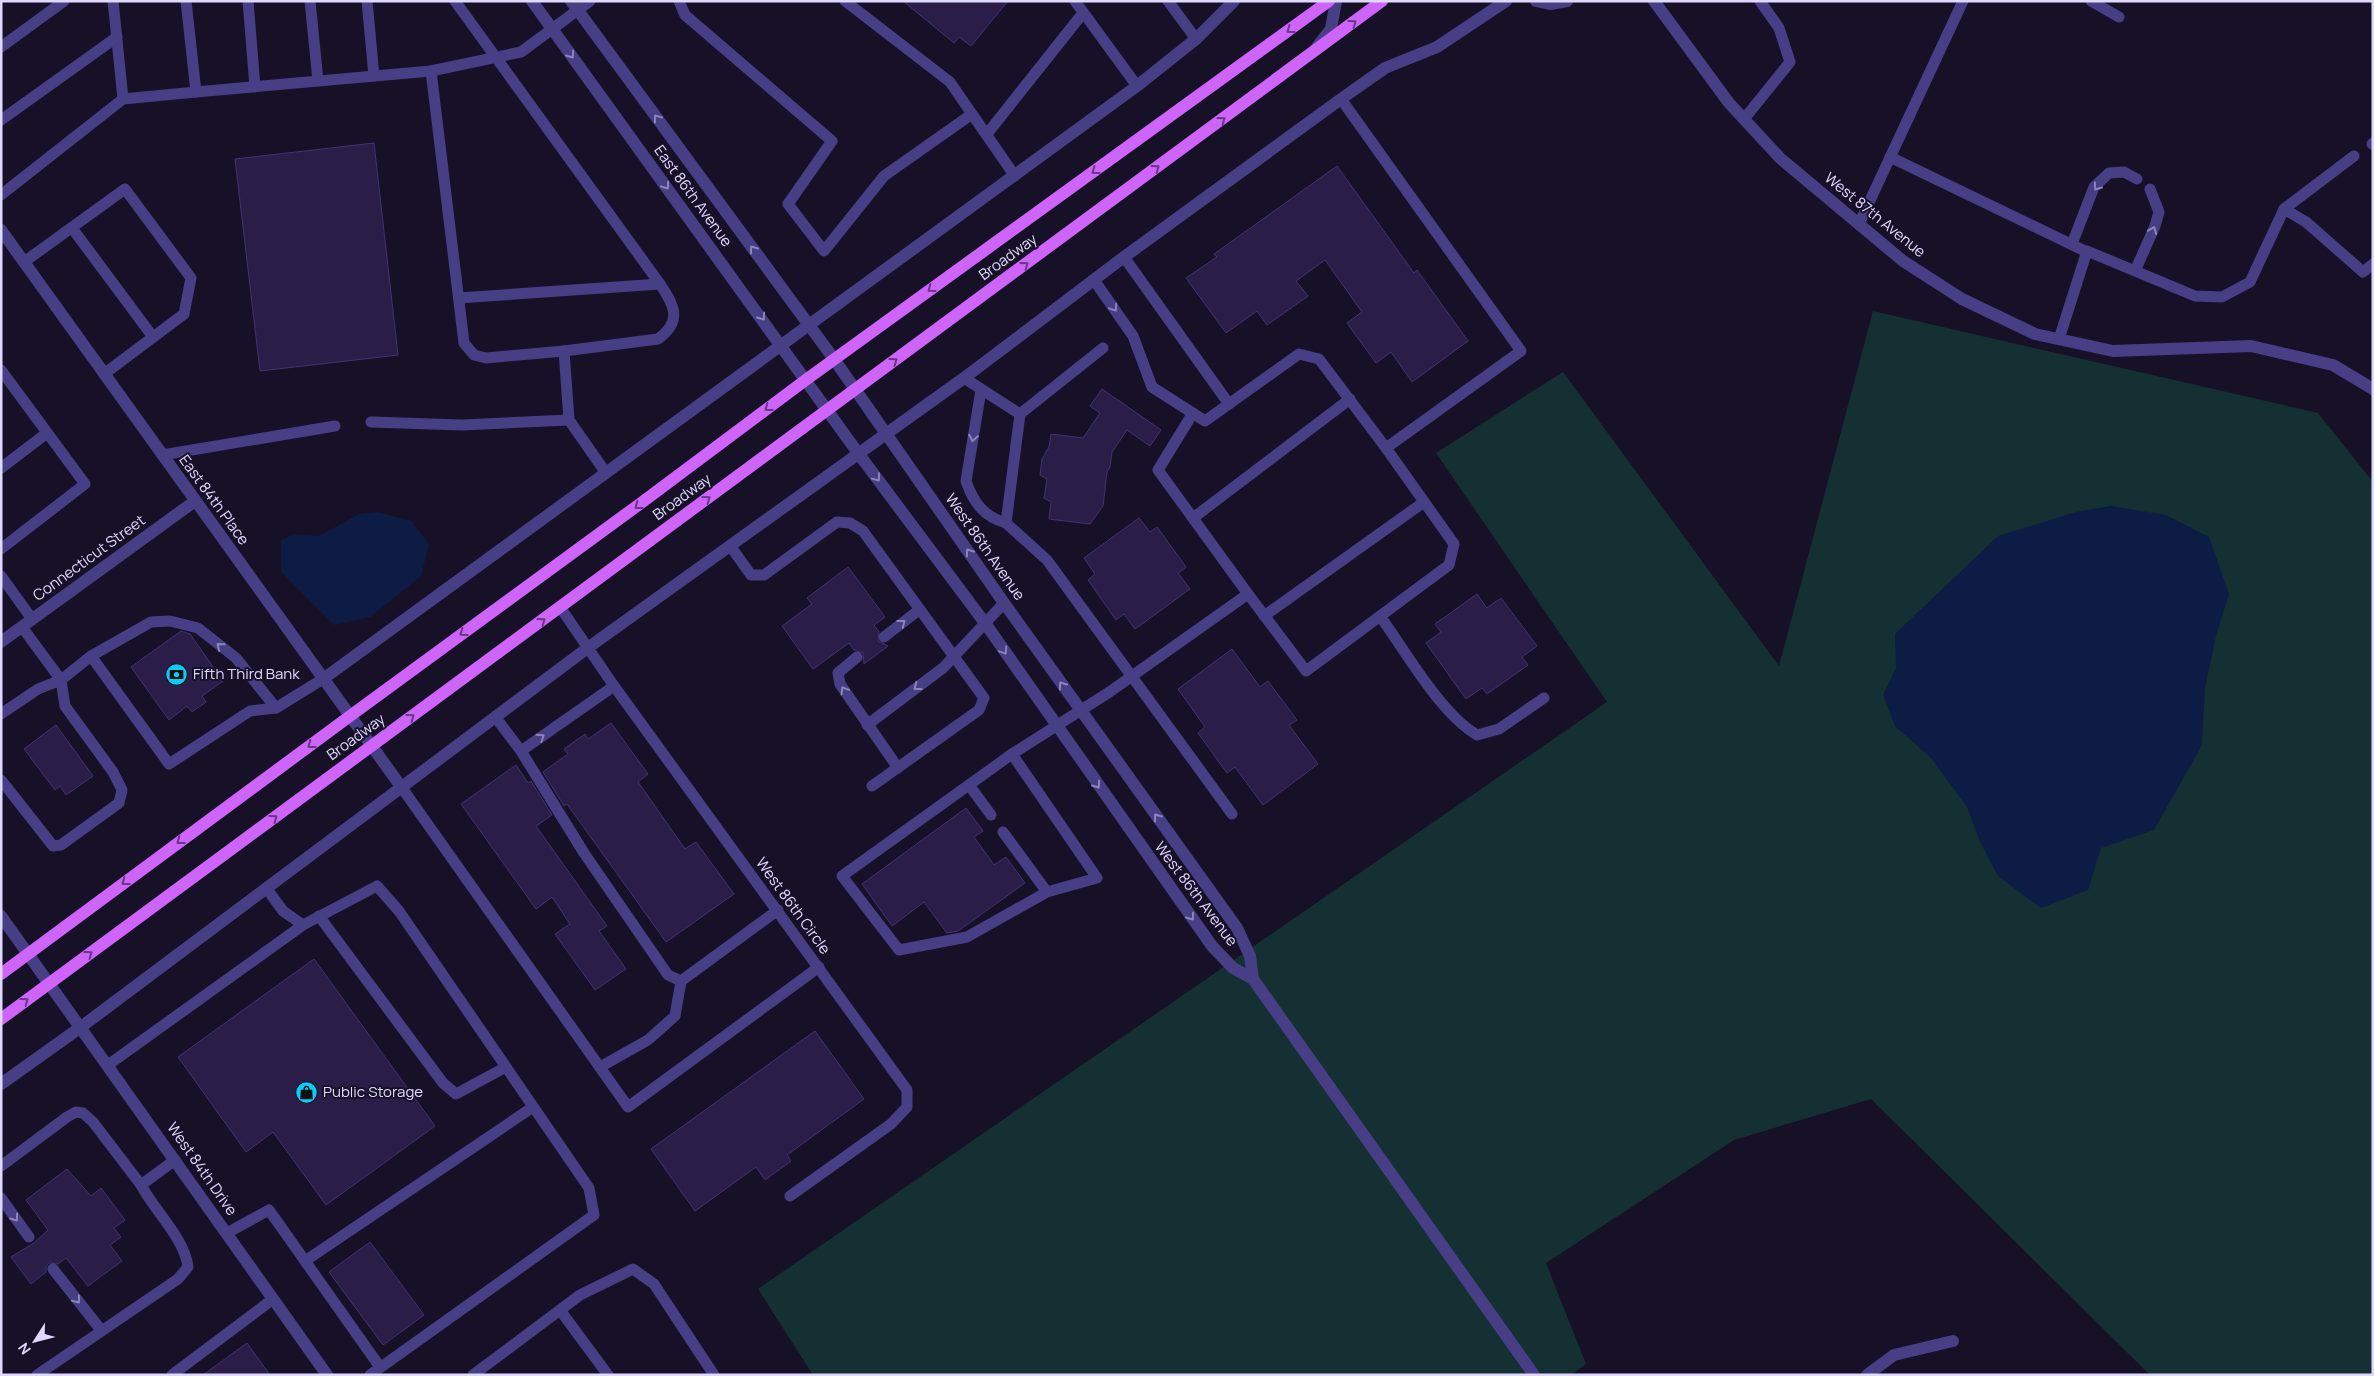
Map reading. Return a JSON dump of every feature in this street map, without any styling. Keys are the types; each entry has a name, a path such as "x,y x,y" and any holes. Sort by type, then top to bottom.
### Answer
{"main road":[{"name":"Broadway","path":"1,974 638,506 834,359 1329,1"},
{"name":"Broadway","path":"1,1019 1382,1"}],"street":[{"name":"East 86th Avenue","path":"532,1 828,410"},
{"path":"323,678 1137,86 1196,39 1234,1"},
{"path":"1314,52 1330,29 1336,1"},
{"path":"1,1084 81,1027 589,648 964,378 1124,257 1384,68 1437,47 1506,1"},
{"path":"1536,1 1550,4 1567,1"},
{"name":"West 87th Avenue","path":"1654,1 1729,103 1780,158 1903,261 1962,299 2035,334 2112,350 2251,346 2333,365 2373,389"},
{"name":"East 86th Avenue","path":"575,6 855,390"},
{"name":"East 84th Place","path":"1,230 402,788"},
{"name":"West 86th Avenue","path":"855,390 1004,603 1237,928 1250,956 1253,979"},
{"name":"West 86th Avenue","path":"828,410 985,623 1212,946 1233,968 1253,979"},
{"name":"Connecticut Street","path":"1,642 195,501"},
{"name":"West 84th Drive","path":"1,916 327,1375"},
{"path":"1253,979 1534,1375"},
{"path":"1867,1375 1894,1355 1953,1341"}],"lane":[{"path":"1,47 64,1"},
{"path":"114,1 123,99"},
{"path":"186,1 196,92"},
{"path":"248,1 255,87"},
{"path":"310,1 318,81"},
{"path":"366,1 374,76"},
{"path":"431,70 464,343 474,354 486,358 564,351 658,339 666,333 674,320 674,307 660,284 455,1"},
{"path":"1,195 123,99 431,70 496,58 520,52 552,30 575,6 590,1"},
{"path":"679,1 685,15 832,141 788,204 824,251 884,176 972,114"},
{"path":"845,1 950,82 988,134 1014,176"},
{"path":"1074,1 1137,86"},
{"path":"1744,119 1790,62 1779,28 1760,1"},
{"path":"1859,224 1964,1"},
{"path":"2091,1 2119,17"},
{"path":"1170,2 1196,39"},
{"path":"988,134 1083,14"},
{"path":"1,120 117,37"},
{"path":"1341,99 1521,351 1386,448"},
{"path":"1890,157 2087,252 2196,296 2222,297 2250,282 2284,209 2354,156"},
{"path":"2072,244 2094,188 2099,182 2109,173 2124,172 2137,178"},
{"path":"24,262 125,189 191,278 184,314 104,374"},
{"path":"2135,271 2155,226 2159,212 2150,189"},
{"path":"2284,209 2306,222 2363,272 2373,264"},
{"path":"72,228 153,338"},
{"path":"2059,339 2087,252"},
{"path":"1124,257 1229,404"},
{"path":"1094,280 1133,336 1152,387 1193,413 1205,421 1299,354 1319,359 1386,448 1454,544 1449,566 1306,671 1158,470 1193,413"},
{"path":"459,298 660,284"},
{"path":"1006,523 1020,414 1103,348"},
{"path":"564,351 569,420 606,473"},
{"path":"1,370 85,484 1,549"},
{"path":"964,378 1020,414"},
{"path":"981,390 966,481 970,491 981,508 991,518 1006,523 1047,560 1232,814"},
{"path":"1192,518 1350,399"},
{"path":"371,422 462,425 569,420"},
{"path":"162,455 335,426"},
{"path":"1,468 47,433"},
{"path":"1264,616 1424,502"},
{"path":"731,547 752,575 764,575 837,522 850,523 863,531 984,698 979,710 872,786"},
{"path":"1,576 60,680 65,706 113,772 122,790 119,803 61,845 53,846 1,780"},
{"path":"1012,754 1098,878 1046,892 968,937 899,950 842,876 1012,754 1132,676 1248,594"},
{"path":"867,725 954,657 1004,603"},
{"name":"West 86th Circle","path":"560,607 614,686 907,1090 906,1107 891,1124 790,1196"},
{"path":"884,637 919,610"},
{"path":"1380,616 1444,706 1463,727 1477,735 1499,729 1544,698"},
{"path":"1,714 38,689 60,680 91,656 151,622 170,621 198,628 236,658 276,708"},
{"path":"91,656 169,764 250,711 276,708 323,678"},
{"path":"857,658 838,673 840,684 898,768"},
{"path":"522,751 614,686"},
{"path":"496,718 522,751 584,853 631,923 668,975 681,981"},
{"path":"969,785 990,815"},
{"path":"402,788 628,1107 819,967"},
{"path":"1003,832 1046,892"},
{"path":"108,1065 303,924 377,886 399,911 589,1188 594,1215 370,1375"},
{"path":"267,889 283,911 303,924"},
{"path":"600,1067 648,1040 675,1016 681,981 778,910"},
{"path":"319,916 443,1084 456,1094 506,1067"},
{"path":"305,1260 533,1107"},
{"path":"1,1166 67,1117 76,1112 83,1113 93,1122 140,1185 149,1202 186,1254 188,1267 178,1278 37,1375"},
{"path":"140,1185 176,1160"},
{"path":"1,1198 29,1237"},
{"path":"227,1233 270,1210 380,1368"},
{"path":"473,1375 580,1295 633,1269 654,1284 714,1375"},
{"path":"53,1270 101,1330"},
{"path":"172,1375 273,1299"},
{"path":"560,1310 608,1375"}],"green space":[{"path":"1873,311 2318,413 2373,482 2373,1375 2150,1375 1871,1099 1734,1140 1546,1263 1586,1364 1571,1375 813,1375 758,1289 1607,702 1436,453 1563,372 1779,666"}],"water":[{"path":"2111,506 2166,515 2209,537 2229,594 2216,636 2205,688 2202,745 2154,830 2101,848 2088,890 2041,908 1998,876 1980,842 1967,807 1931,758 1895,726 1883,695 1896,668 1895,634 1998,536 2076,512"},
{"path":"377,512 411,521 429,544 421,576 370,617 334,625 281,572 281,541 293,534 319,536 359,514"}],"building":[{"path":"903,1 1008,1 971,46 959,37 954,43"},
{"path":"374,143 398,355 260,371 235,159"},
{"path":"1337,166 1414,273 1417,270 1468,341 1412,382 1391,352 1376,363 1347,323 1362,312 1325,260 1296,281 1308,296 1267,325 1257,311 1226,333 1186,278 1217,257 1214,254"},
{"path":"1102,389 1161,430 1150,446 1127,430 1112,452 1110,467 1107,472 1103,506 1090,524 1049,519 1051,502 1044,498 1047,479 1040,475 1042,459 1049,447 1051,434 1083,438 1100,413 1090,406"},
{"path":"1139,518 1150,532 1157,527 1186,567 1178,573 1190,589 1135,629 1124,614 1116,620 1088,580 1095,574 1084,558"},
{"path":"848,567 885,617 874,625 879,632 878,641 888,646 864,664 863,653 854,650 849,643 813,669 782,626 812,604 807,598"},
{"path":"1477,594 1487,608 1501,598 1537,646 1522,657 1528,665 1487,694 1482,688 1466,699 1426,643 1441,632 1435,624"},
{"name":"Fifth Third Bank","path":"181,631 190,634 223,681 202,696 206,702 192,712 187,706 169,720 131,667"},
{"path":"1232,649 1260,687 1268,681 1297,720 1289,725 1318,764 1263,805 1235,767 1227,773 1198,733 1205,727 1178,689"},
{"path":"611,723 648,774 638,782 685,849 696,842 734,894 666,942 567,804 564,806 543,772 568,754 564,749 585,734 588,739"},
{"path":"56,725 93,776 66,795 60,786 55,790 24,749"},
{"path":"516,765 528,783 531,781 552,815 536,826 607,926 599,931 626,969 595,990 555,934 570,924 552,897 536,909 461,804"},
{"path":"966,808 983,831 974,837 994,865 1006,857 1025,883 958,931 947,933 924,902 892,926 862,884"},
{"name":"Public Storage","path":"314,959 435,1126 326,1205 273,1132 246,1152 178,1057"},
{"path":"815,1031 864,1099 787,1155 791,1161 765,1180 756,1167 695,1211 651,1149"},
{"path":"67,1169 91,1196 101,1188 125,1220 114,1228 121,1237 110,1245 122,1261 88,1286 66,1258 58,1264 49,1263 46,1267 46,1272 31,1284 11,1257 34,1243 48,1230 26,1200"},
{"path":"370,1242 424,1315 383,1345 329,1272"},
{"path":"247,1343 270,1375 203,1375"}],"place":[{"name":"Fifth Third Bank","path":"177,674"},
{"name":"Public Storage","path":"307,1092"}]}
